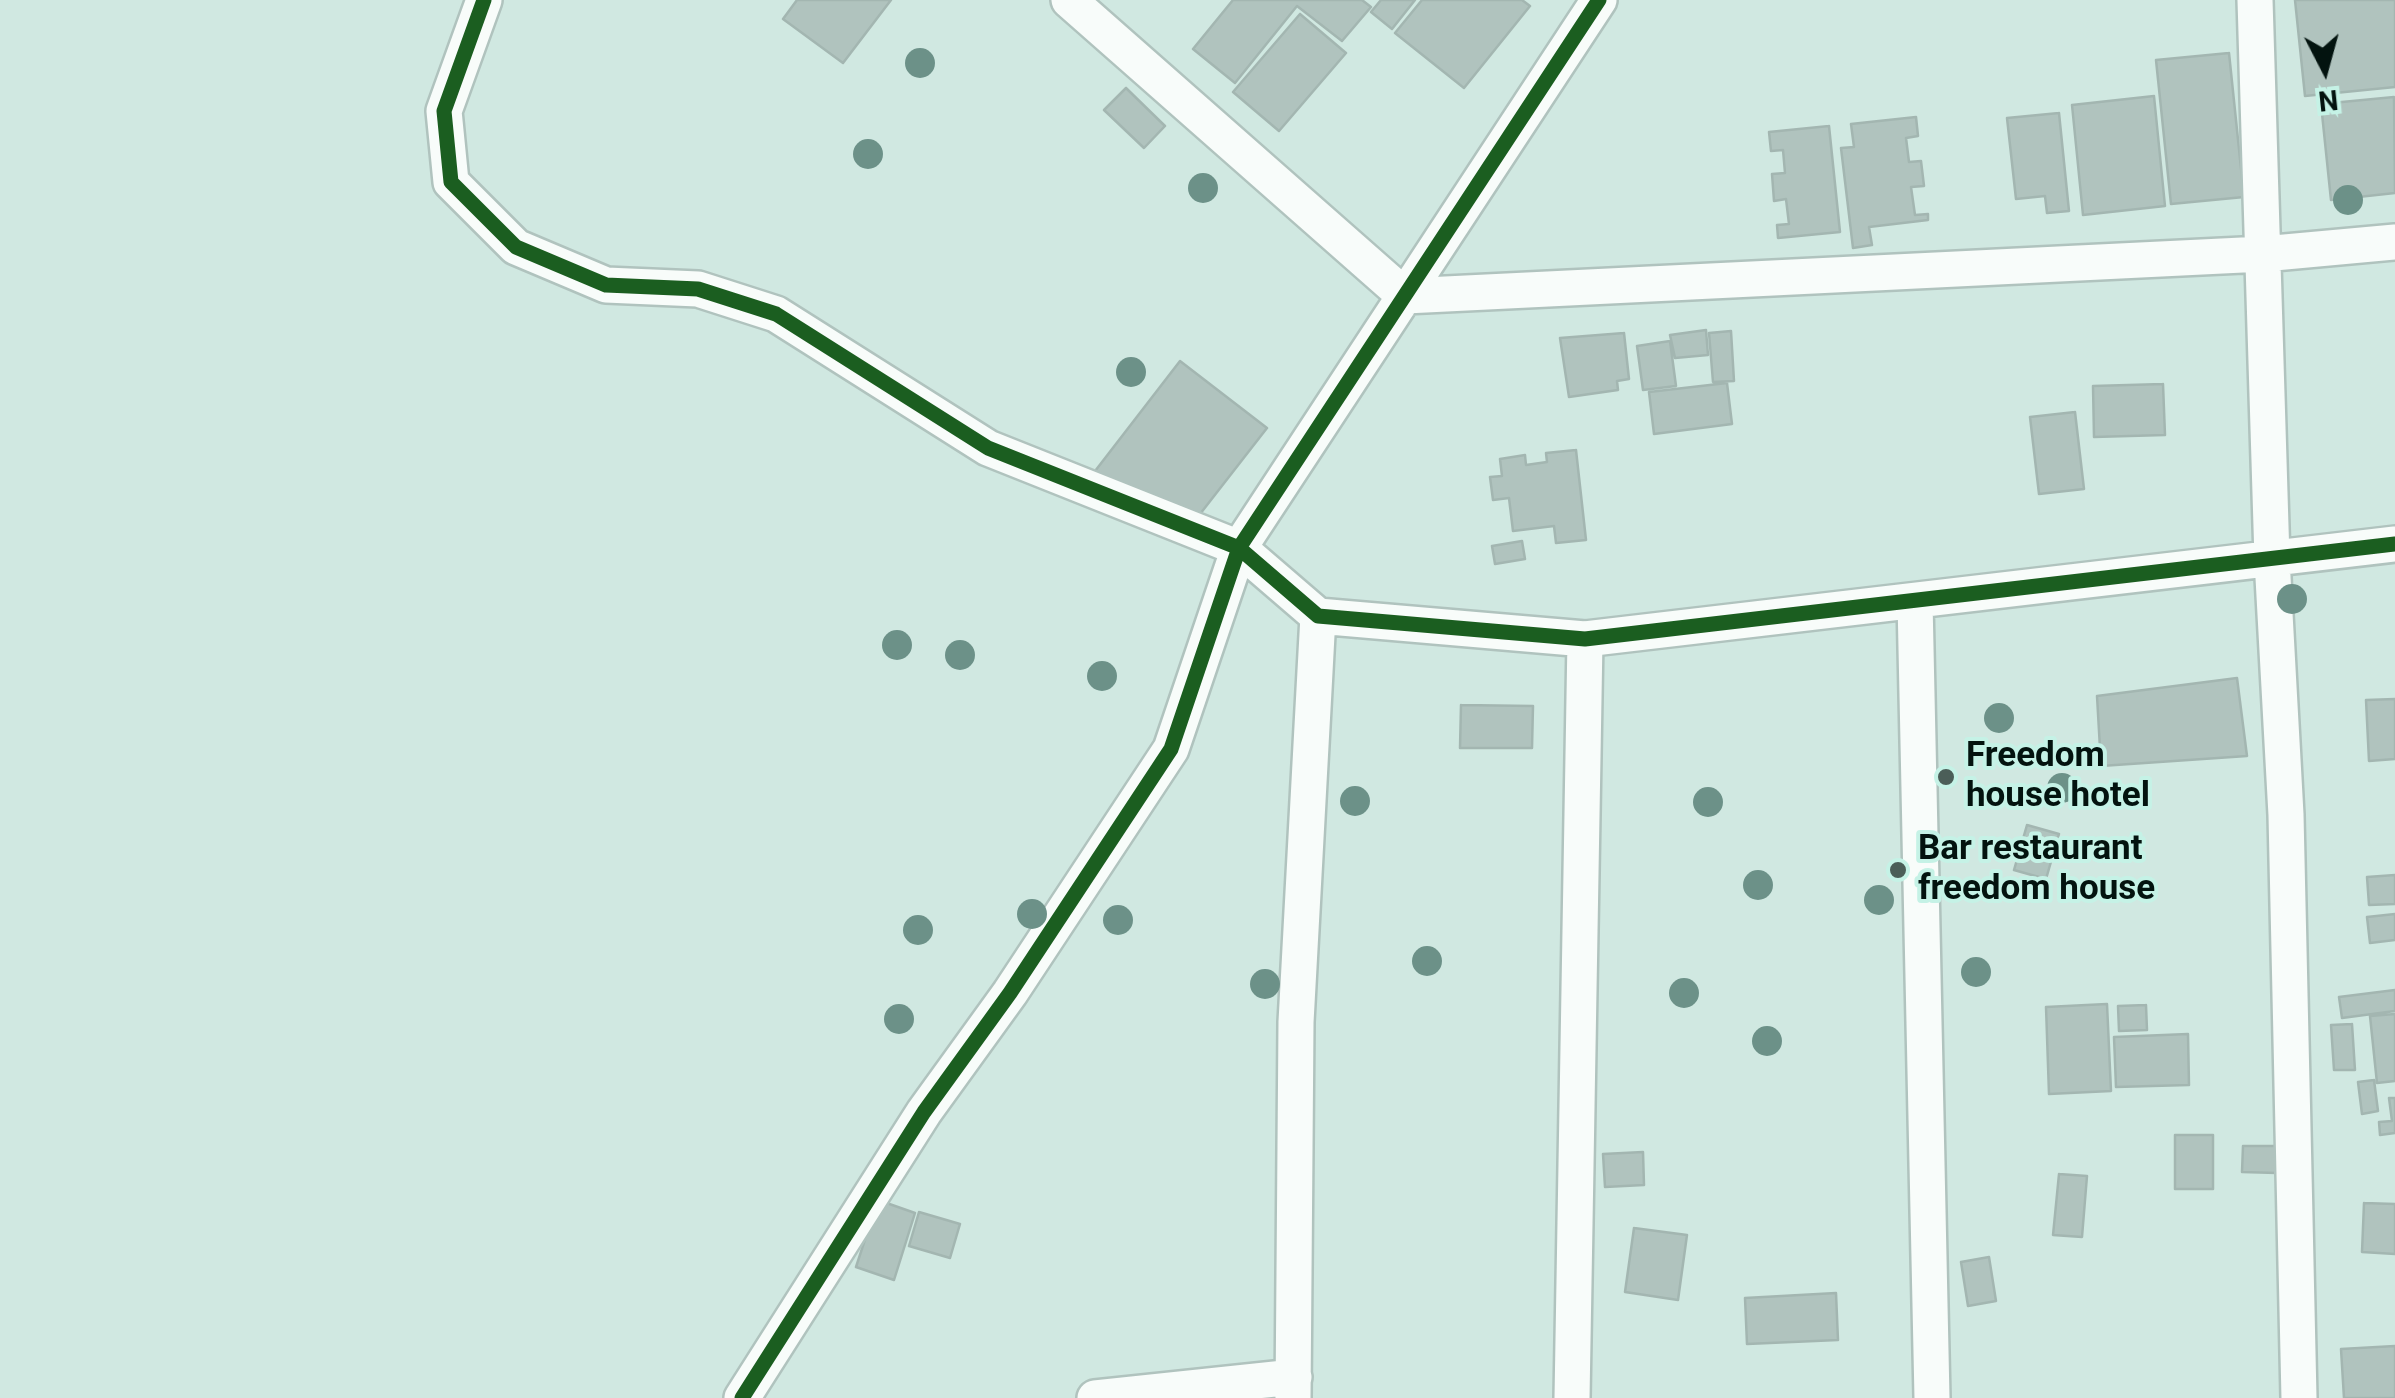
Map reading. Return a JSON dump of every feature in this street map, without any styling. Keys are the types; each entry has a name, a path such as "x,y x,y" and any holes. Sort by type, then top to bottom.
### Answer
{"street":[{"path":"484,0 444,111 451,182 516,247 606,285 698,289 776,314 988,448 1239,548 1318,616 1585,639 2395,544"},
{"path":"1069,0 1405,296 2263,254 2395,242"},
{"path":"742,1398 924,1112 1010,993 1172,749 1239,548 1600,0"},
{"path":"2255,0 2272,559 2286,815 2299,1398"},
{"path":"1915,602 1932,1398"},
{"path":"1095,1398 1294,1387 1296,1022 1318,616"},
{"path":"1572,1398 1585,639"}],"building":[{"path":"797,0 891,0 843,63 783,19"},
{"path":"1233,0 1362,0 1371,7 1342,41 1297,6 1235,83 1193,49"},
{"path":"1381,0 1415,0 1392,29 1371,12"},
{"path":"1422,0 1522,0 1530,6 1464,88 1395,33"},
{"path":"2295,0 2395,0 2395,87 2305,96"},
{"path":"1300,14 1346,53 1279,131 1233,92"},
{"path":"2229,53 2244,197 2171,204 2156,60"},
{"path":"1126,88 1165,126 1144,148 1104,110"},
{"path":"2154,96 2165,206 2083,215 2072,105"},
{"path":"2394,97 2395,193 2331,200 2321,104"},
{"path":"2059,113 2069,211 2047,213 2045,196 2016,199 2007,118"},
{"path":"1916,117 1918,136 1906,138 1909,162 1921,161 1924,186 1911,187 1915,215 1928,214 1928,220 1869,227 1872,245 1853,248 1841,148 1854,147 1851,124"},
{"path":"1829,126 1840,232 1778,238 1777,225 1789,224 1786,199 1774,201 1772,174 1785,173 1783,150 1771,151 1769,132"},
{"path":"1706,330 1708,355 1675,358 1670,335"},
{"path":"1731,331 1734,381 1713,382 1709,333"},
{"path":"1624,333 1629,379 1617,381 1618,390 1569,397 1560,338"},
{"path":"1670,341 1676,386 1643,390 1637,346"},
{"path":"1180,361 1267,428 1179,541 1092,475"},
{"path":"1727,383 1732,424 1654,434 1649,392"},
{"path":"2163,384 2165,435 2094,437 2093,386"},
{"path":"2075,412 2084,489 2039,494 2030,417"},
{"path":"1576,450 1586,540 1556,543 1554,526 1513,531 1509,498 1493,500 1490,477 1502,476 1500,459 1525,455 1526,465 1547,462 1546,453"},
{"path":"1522,541 1525,559 1495,564 1492,546"},
{"path":"2237,678 2247,756 2101,766 2097,696"},
{"path":"2395,699 2395,759 2369,761 2366,700"},
{"path":"1461,705 1533,706 1532,748 1460,748"},
{"path":"2027,825 2059,834 2046,879 2014,870"},
{"path":"2395,875 2395,904 2369,905 2367,877"},
{"path":"2395,914 2395,940 2370,943 2367,917"},
{"path":"2395,990 2395,1011 2342,1018 2339,997"},
{"path":"2107,1004 2111,1091 2049,1094 2046,1007"},
{"path":"2146,1005 2147,1030 2119,1031 2118,1006"},
{"path":"2395,1014 2395,1081 2377,1083 2370,1016"},
{"path":"2352,1024 2355,1070 2334,1070 2331,1025"},
{"path":"2188,1034 2189,1085 2116,1087 2114,1037"},
{"path":"2374,1080 2378,1111 2362,1114 2358,1082"},
{"path":"2389,1098 2395,1098 2395,1133 2380,1135 2379,1122 2392,1121"},
{"path":"2175,1135 2213,1135 2213,1189 2175,1189"},
{"path":"2243,1146 2277,1146 2277,1173 2242,1172"},
{"path":"1643,1152 1644,1185 1605,1187 1603,1154"},
{"path":"2059,1174 2087,1176 2082,1237 2053,1235"},
{"path":"878,1200 915,1213 894,1280 856,1267"},
{"path":"2364,1203 2395,1204 2395,1254 2362,1252"},
{"path":"919,1212 960,1224 950,1258 909,1246"},
{"path":"1634,1228 1687,1235 1678,1300 1625,1292"},
{"path":"1989,1257 1996,1301 1968,1306 1961,1262"},
{"path":"1836,1293 1838,1340 1747,1344 1745,1298"},
{"path":"2395,1346 2395,1398 2344,1398 2341,1349"}],"cycle path":[{"path":"484,0 444,111 451,182 516,247 606,285 698,289 776,314 988,448 1239,548 1318,616 1585,639 2395,544"},
{"path":"742,1398 924,1112 1010,993 1171,749 1239,548 1599,0"}],"place":[{"name":"Freedom house hotel","path":"1946,777"},
{"name":"Bar restaurant freedom house","path":"1898,870"}]}
